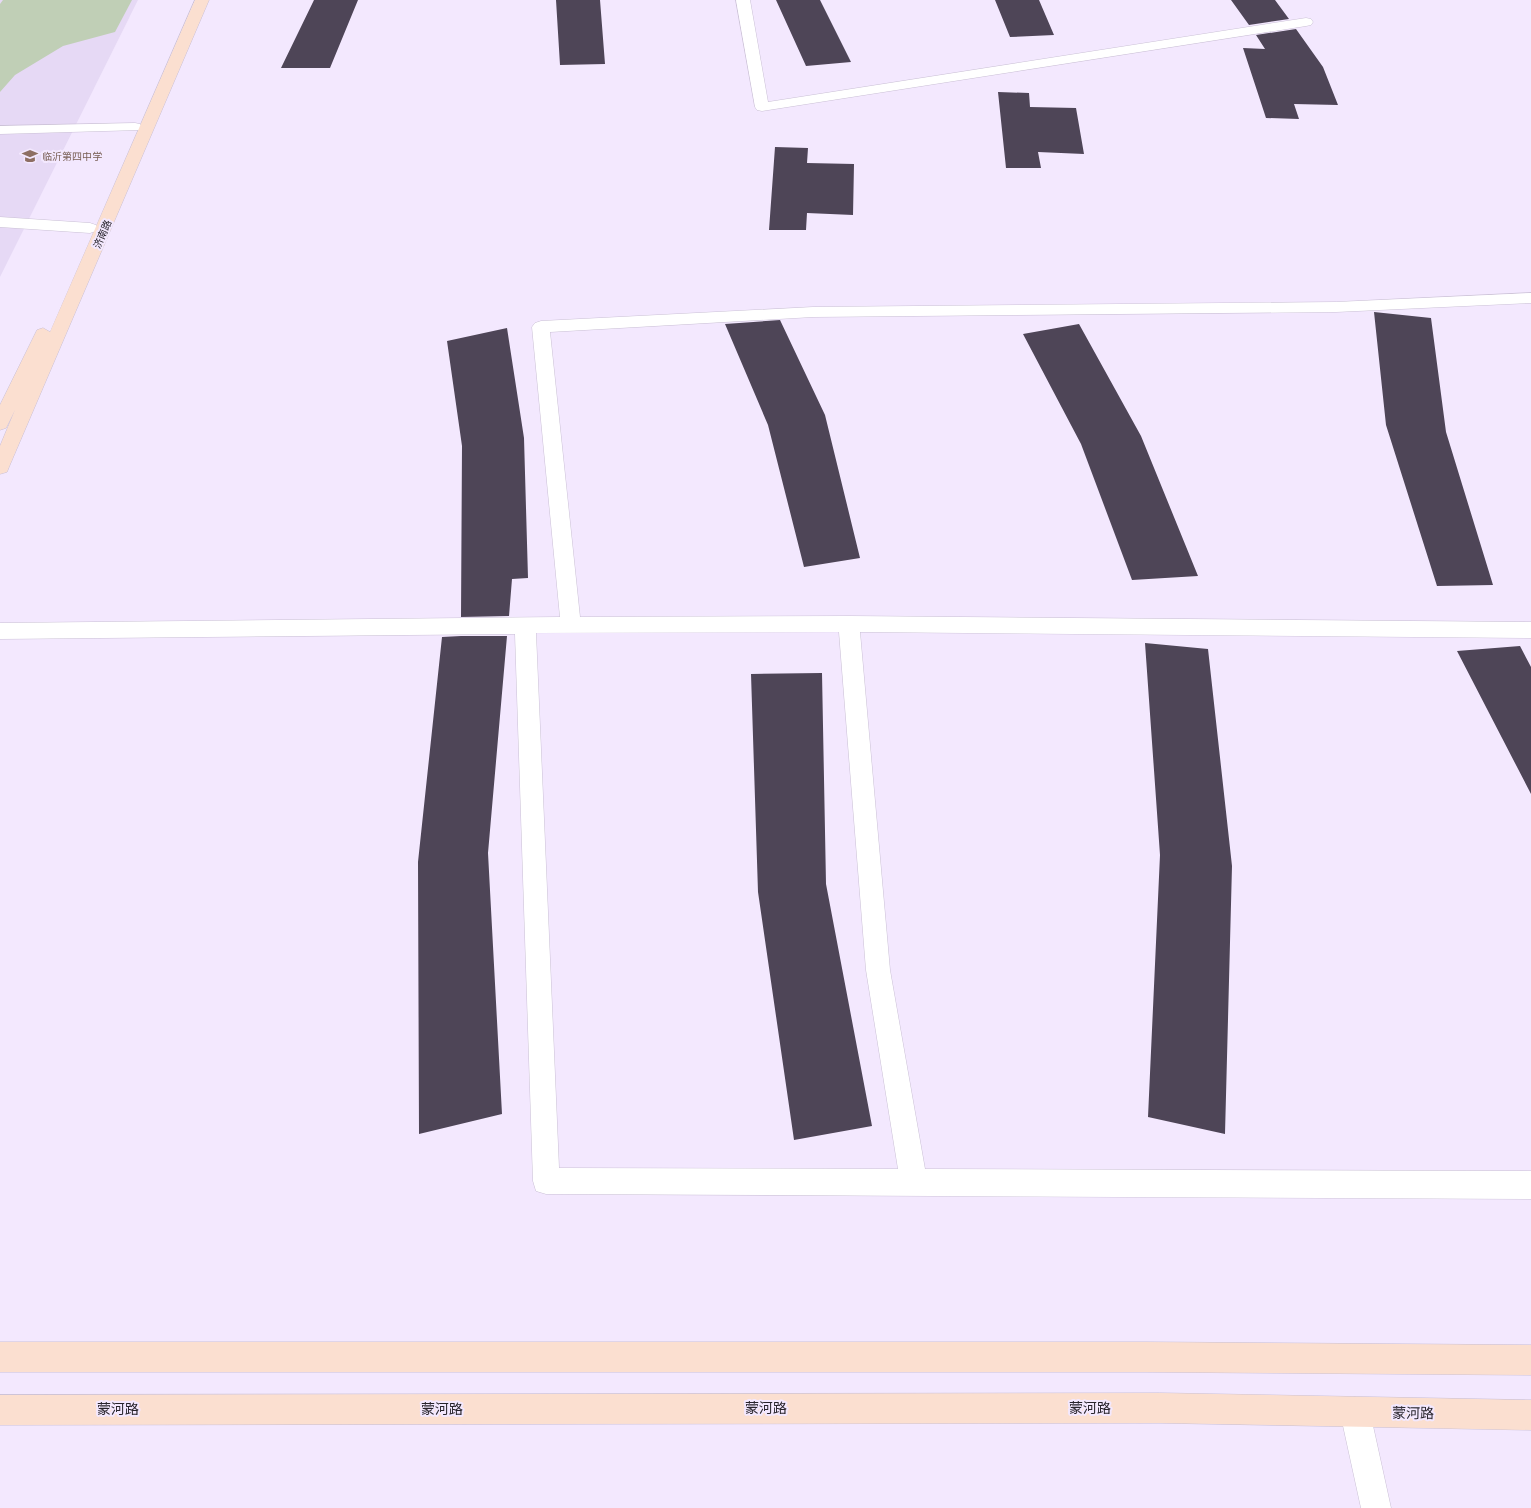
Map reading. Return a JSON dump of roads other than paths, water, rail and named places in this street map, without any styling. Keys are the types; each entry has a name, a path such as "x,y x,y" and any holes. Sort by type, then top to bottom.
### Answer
{"street":[{"name":"济南路","path":"0,424 58,301 190,0"},
{"name":"济南路","path":"0,467 202,0"},
{"path":"743,0 762,107 1306,22"},
{"path":"0,130 135,127"},
{"path":"0,222 90,228"},
{"path":"572,626 541,327 813,312 1336,307 1531,298"},
{"path":"849,624 878,970 914,1183"},
{"path":"0,631 849,624 1529,633"},
{"path":"525,626 546,1181 1531,1185"},
{"path":"0,1357 1146,1357 1531,1360"},
{"name":"蒙河路","path":"0,1410 1160,1408 1531,1415"},
{"path":"1355,1412 1376,1508"}],"place":[{"name":"临沂第四中学","path":"30,156"}]}
